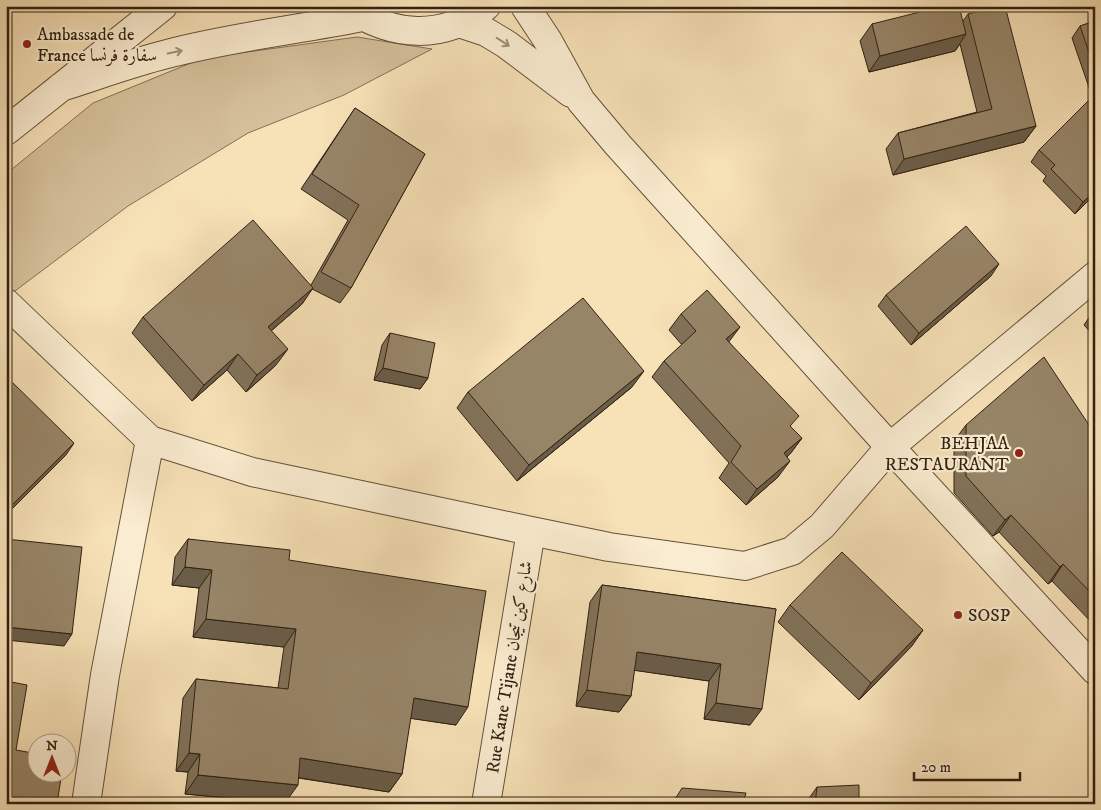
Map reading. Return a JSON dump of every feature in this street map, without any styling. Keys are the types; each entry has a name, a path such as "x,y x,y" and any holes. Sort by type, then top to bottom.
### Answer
{"street":[{"path":"6,131 163,6"},
{"path":"61,86 167,54 247,37 315,26 354,12 377,24 394,29 426,31 459,23 486,6"},
{"path":"525,6 581,100 618,145 890,447 1095,670"},
{"path":"459,23 486,32 506,44 581,100"},
{"path":"6,304 150,440 252,472 609,547 745,566 792,551 822,526 890,447 1095,276"},
{"path":"86,804 105,675 150,440"},
{"name":"Rue Kane Tijane شارع كين تيجان","path":"486,804 531,531"}],"shaded area":[{"path":"357,37 432,49 344,95 248,133 128,206 6,296 6,174 93,103 203,58"}],"building":[{"path":"944,6 959,6 966,34 880,56 872,24"},
{"path":"1005,6 1036,126 904,159 898,133 992,109 968,14"},
{"path":"1095,21 1095,70 1080,26"},
{"path":"1090,99 1095,103 1095,191 1083,202 1051,169 1055,165 1039,150"},
{"path":"355,108 425,154 351,288 321,272 359,205 312,174"},
{"path":"253,220 313,288 268,327 288,349 257,375 238,354 204,385 143,317"},
{"path":"966,226 999,264 919,333 886,295"},
{"path":"707,290 740,327 726,339 799,416 790,426 802,438 784,453 790,461 757,489 731,462 741,446 664,361 696,331 681,314"},
{"path":"583,298 644,371 529,465 468,392"},
{"path":"390,333 435,343 428,378 383,368"},
{"path":"1044,357 1095,434 1095,597 1063,564 1060,567 1011,515 1005,520 966,476 966,425"},
{"path":"9,379 74,443 6,511 6,382"},
{"path":"6,539 82,547 72,634 6,627"},
{"path":"188,539 290,550 289,560 486,591 468,707 414,698 402,774 300,758 298,785 198,775 200,754 189,753 196,679 288,689 296,629 206,619 212,570 185,567"},
{"path":"842,552 923,630 871,683 790,605"},
{"path":"602,585 776,609 762,709 716,703 721,664 637,652 631,696 587,690"},
{"path":"6,681 27,685 16,750 28,752 28,782 60,782 57,804 6,804"},
{"path":"859,785 859,804 815,804 817,787"},
{"path":"682,788 746,793 743,803 745,804 672,804"}],"place":[{"name":"Ambassade de France سفارة فرنسا","path":"27,44"},
{"name":"BEHJAA RESTAURANT","path":"1019,453"},
{"name":"SOSP","path":"958,615"}]}
